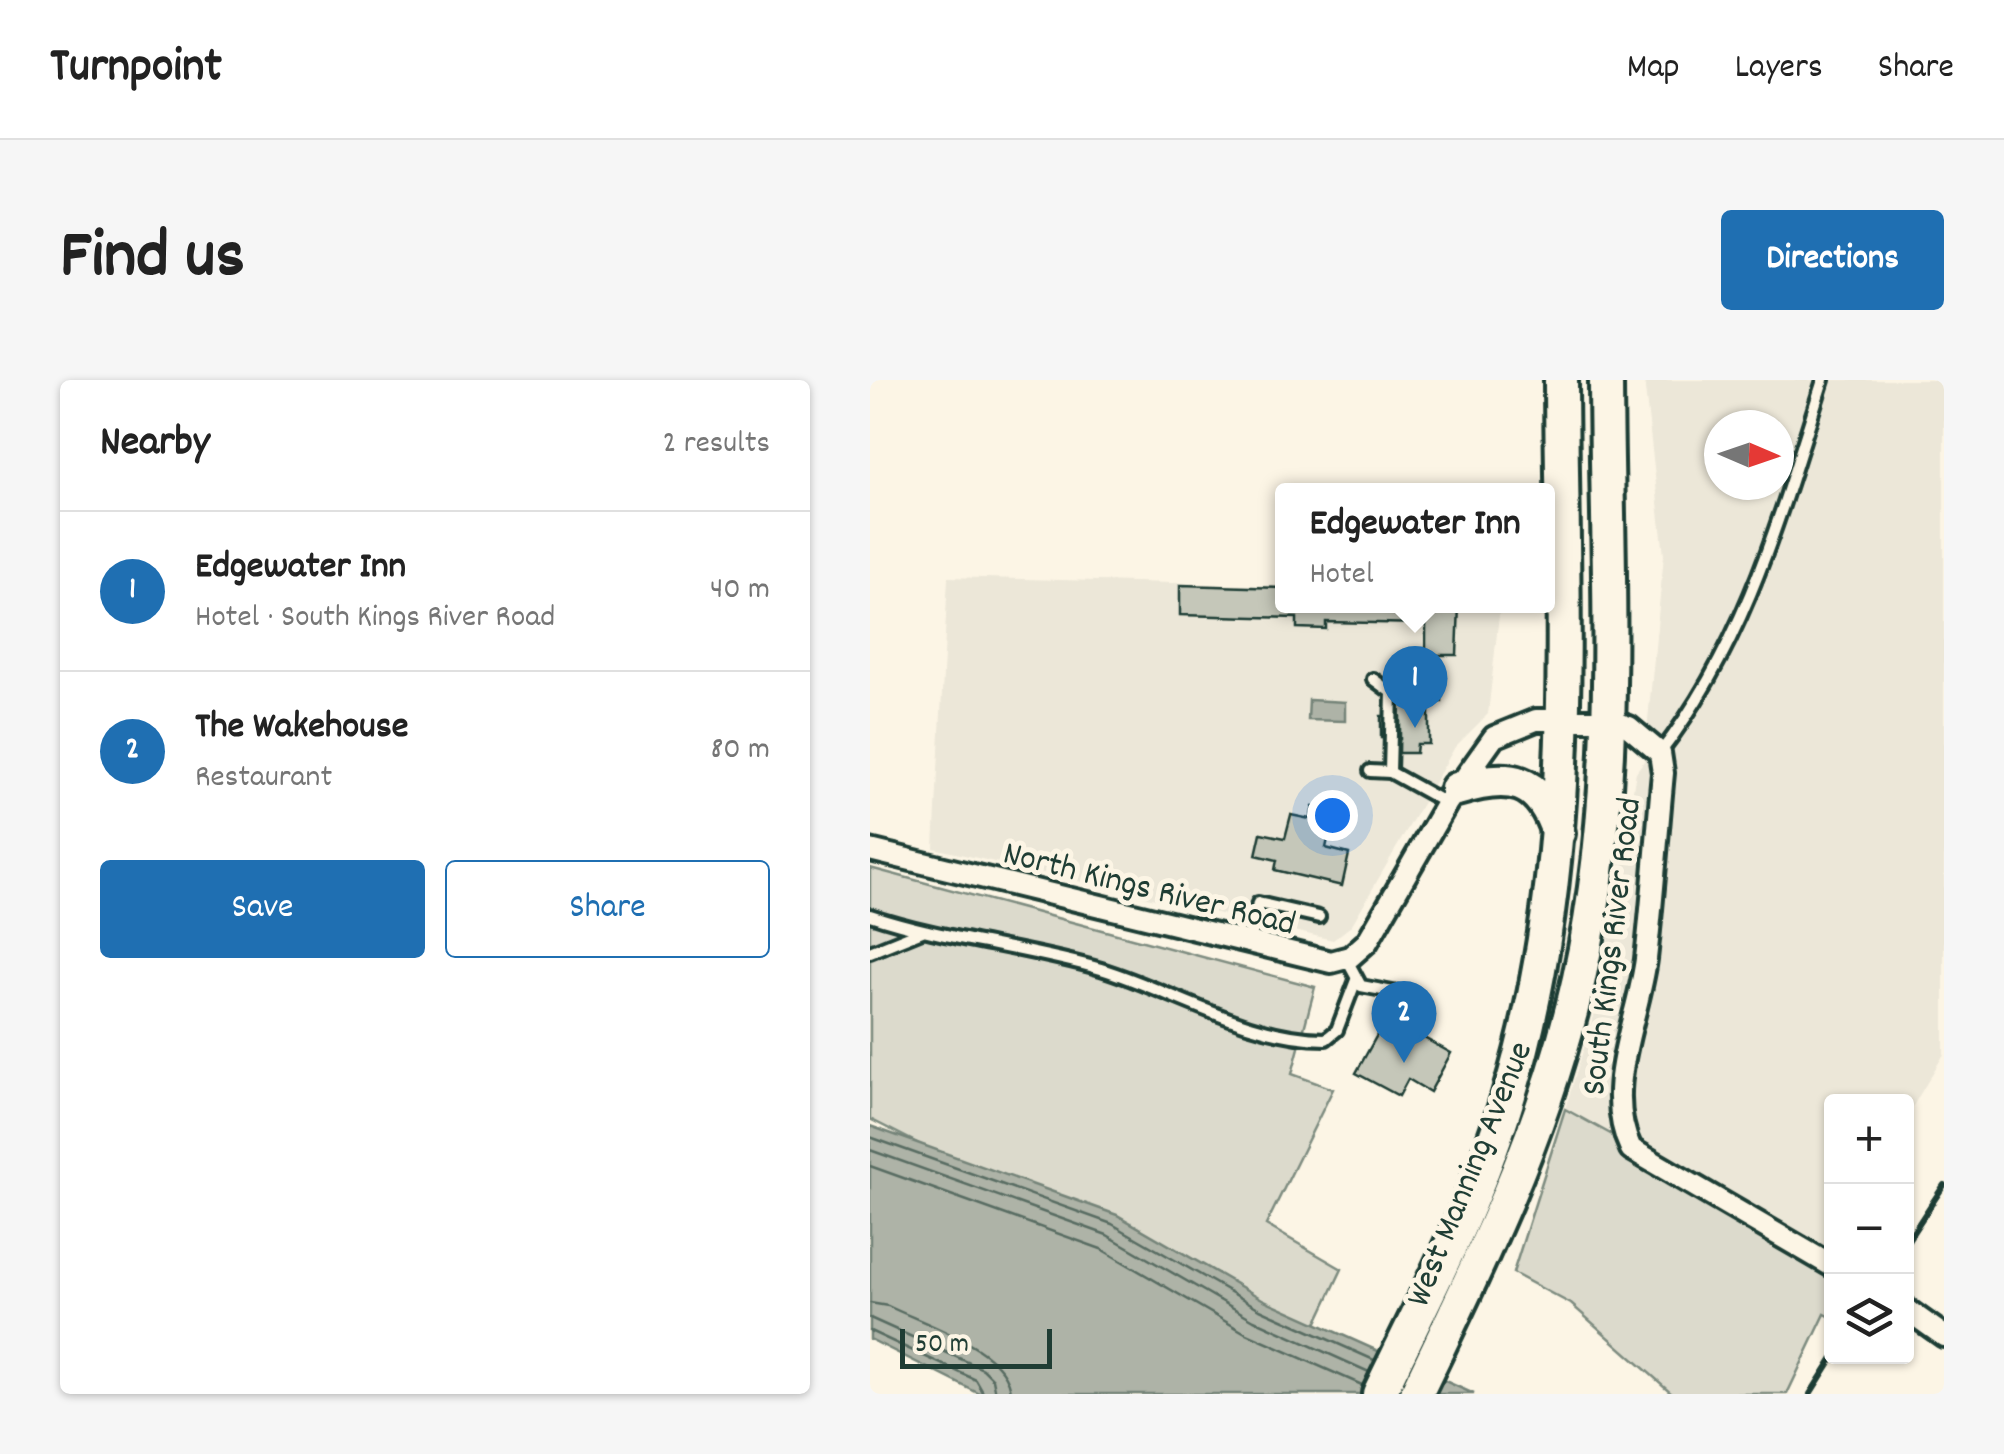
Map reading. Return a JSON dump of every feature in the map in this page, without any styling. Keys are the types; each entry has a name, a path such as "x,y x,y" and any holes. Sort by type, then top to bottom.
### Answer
{"main road":[{"name":"West Manning Avenue","path":"1380,1394 1441,1264 1509,1096 1547,934 1559,837 1563,720 1560,380"},
{"name":"West Manning Avenue","path":"1416,1394 1471,1280 1544,1106 1573,1003 1595,882 1609,720 1606,380"},
{"path":"1452,796 1496,779 1520,783 1547,807 1559,837"}],"street":[{"path":"1346,958 1367,942 1452,796 1494,736 1528,722 1609,720"},
{"name":"South Kings River Road","path":"1609,720 1629,727 1660,753 1663,773 1645,963 1623,1060 1620,1126 1630,1148 1824,1261"},
{"name":"North Kings River Road","path":"870,850 1250,945 1321,961 1346,958"},
{"path":"1914,1315 1944,1336"}],"lane":[{"path":"1660,753 1715,676 1758,584 1823,380"},
{"path":"1373,678 1392,694 1390,772"},
{"path":"1370,771 1390,772 1452,796"},
{"path":"1250,945 1258,903 1319,917"},
{"path":"870,915 923,930 1058,957 1261,1027 1317,1040 1326,1040 1337,1030 1356,980"},
{"path":"870,952 923,930"},
{"path":"1346,958 1356,980 1366,988 1398,994"}],"shaded area":[{"path":"1644,380 1944,380 1944,1054 1914,1104 1914,1094 1824,1094 1824,1251 1565,1109 1596,1009 1636,772 1644,761 1664,555"},
{"path":"948,577 1275,586 1275,613 1499,613 1488,714 1455,747 1351,926 1333,940 934,848"},
{"path":"870,868 1315,987 1292,1074 1333,1089 1266,1225 1342,1269 1308,1341 870,1119"},
{"path":"1565,1109 1824,1251 1824,1316 1787,1394 1673,1394 1571,1304 1513,1273"}],"water":[{"path":"1309,700 1345,702 1345,721 1308,720"},
{"path":"870,1126 1117,1215 1264,1300 1474,1394 980,1394 870,1339"}],"building":[{"path":"1180,585 1275,588 1275,613 1459,613 1457,655 1426,655 1426,624 1326,622 1326,629 1297,628 1297,618 1180,615"},
{"path":"1428,689 1442,689 1442,702 1429,701 1429,744 1417,744 1416,753 1399,753 1400,695 1428,695"},
{"path":"1381,716 1400,717 1400,739 1381,738"},
{"path":"1313,807 1334,812 1326,848 1349,854 1342,886 1275,870 1277,860 1256,855 1261,833 1285,838 1291,815 1310,819"},
{"path":"1382,1026 1408,1041 1413,1032 1451,1053 1430,1092 1408,1079 1399,1096 1356,1073"}],"railway":[{"path":"1914,1231 1944,1185"},
{"path":"1810,1394 1829,1364"}],"place":[{"name":"Edgewater Inn","path":"1415,728"},
{"name":"The Wakehouse","path":"1404,1063"}]}
